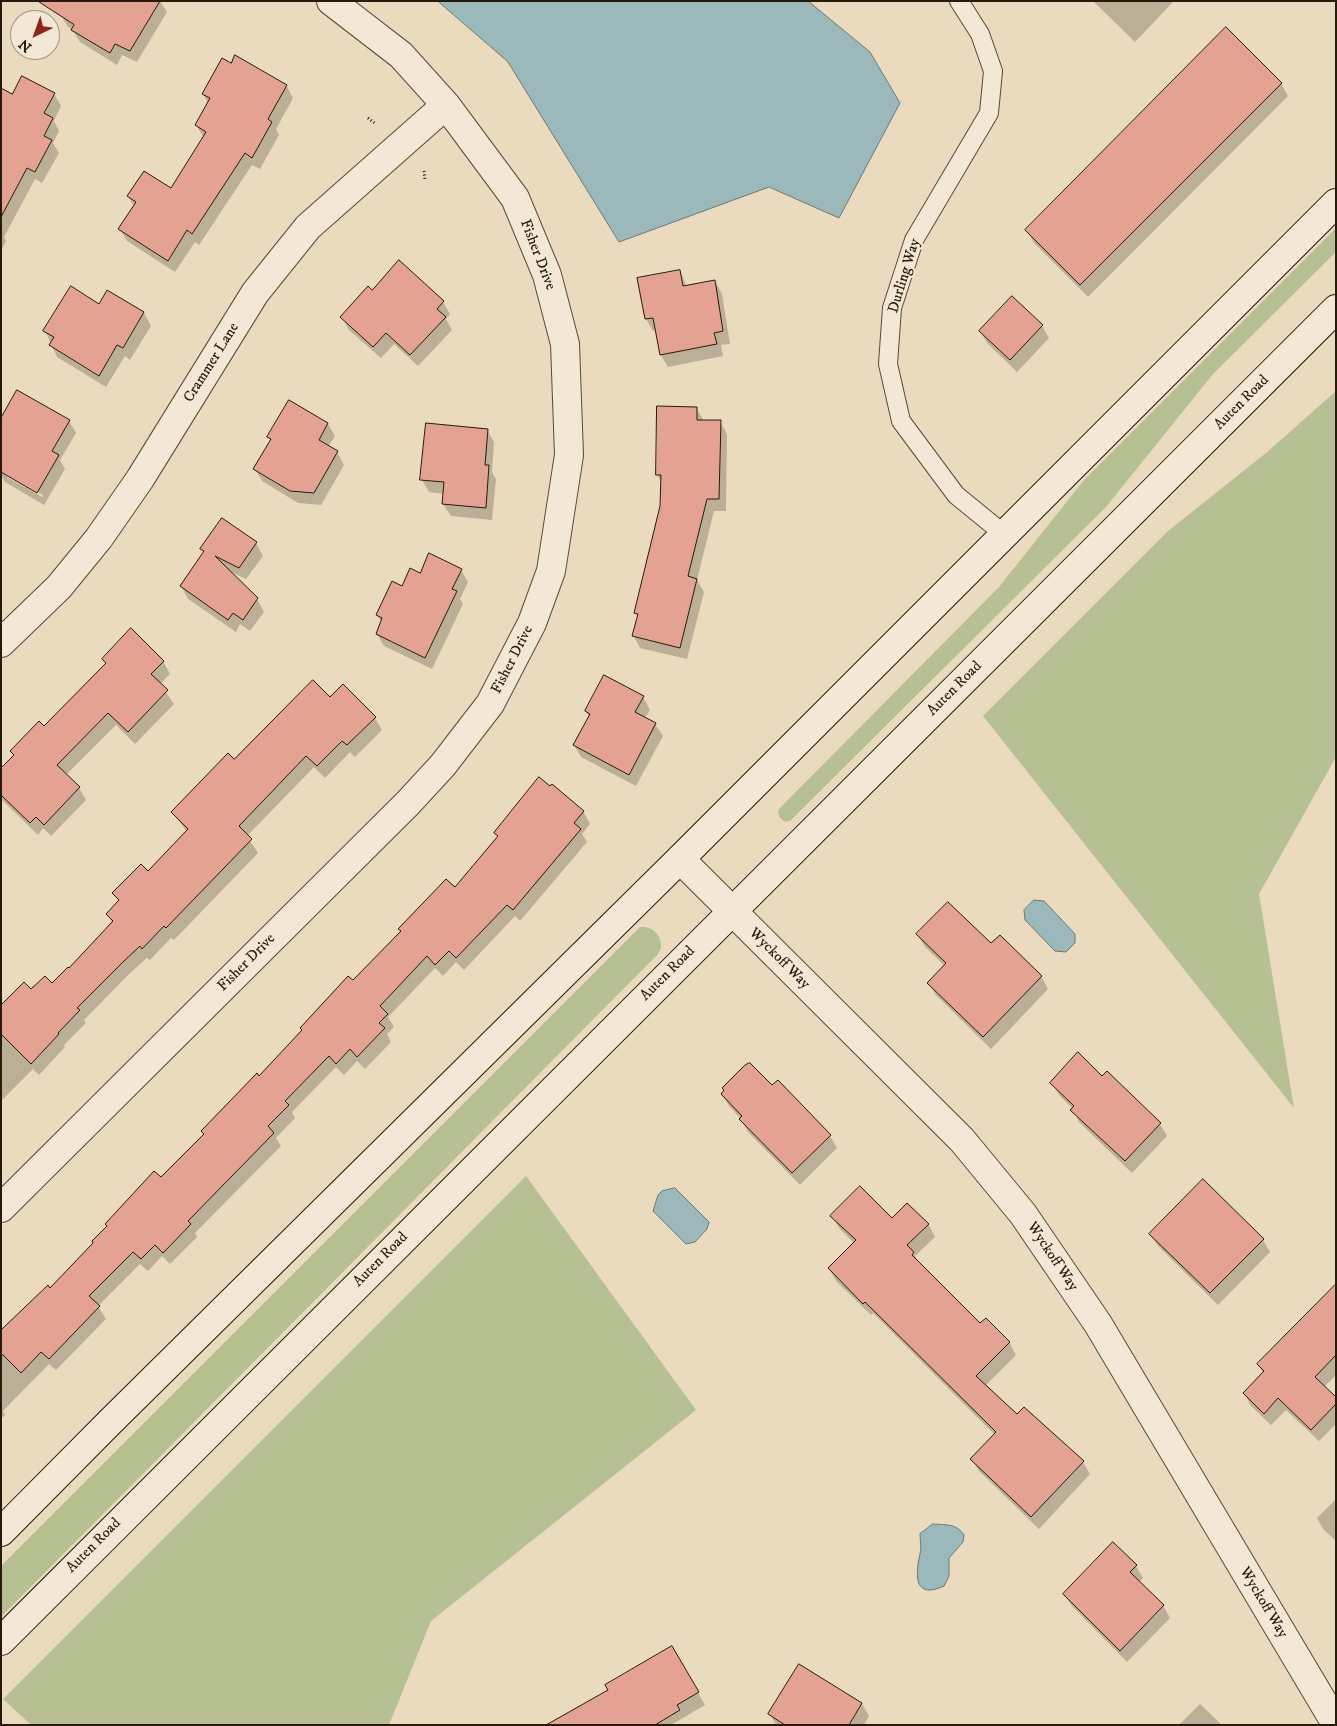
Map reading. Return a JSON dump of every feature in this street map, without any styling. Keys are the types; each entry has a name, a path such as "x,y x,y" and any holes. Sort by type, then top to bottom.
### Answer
{"street":[{"name":"Fisher Drive","path":"1,1208 408,803 443,765 490,704 532,623 552,570 569,455 565,344 547,275 514,198 446,105 401,55 331,1"},
{"name":"Crammer Lane","path":"1,643 59,587 99,538 140,479 255,293 308,227 446,105"},
{"path":"1,1532 680,859 1336,203"},
{"name":"Auten Road","path":"1,1640 1336,309"},
{"name":"Wyckoff Way","path":"680,859 731,912 962,1140 1023,1214 1098,1324 1336,1724"}],"lane":[{"name":"Durling Way","path":"959,1 980,34 993,71 989,113 914,240 892,308 888,364 901,421 956,494 1005,535"}],"path":[{"path":"368,118 376,124"},
{"path":"424,171 425,181"}],"green space":[{"path":"1336,228 1336,252 1213,374 1106,507 791,820 786,822 781,819 778,813 779,809 999,587 1084,480"},
{"path":"1336,391 1336,757 1259,894 1294,1108 983,716 1168,531 1266,453"},
{"path":"640,927 649,928 658,935 661,948 658,954 1,1617 1,1566"},
{"path":"526,1176 696,1410 431,1621 389,1725 31,1725 3,1699"}],"water":[{"path":"438,1 808,1 870,52 900,103 839,218 769,187 619,242 508,62"},
{"path":"1034,900 1044,901 1075,934 1075,943 1066,952 1055,951 1025,920 1024,910"},
{"path":"675,1188 709,1222 707,1229 695,1242 686,1244 653,1211 658,1195 662,1191"},
{"path":"933,1524 957,1528 964,1535 963,1542 949,1558 949,1576 944,1586 934,1590 927,1590 922,1588 917,1577 921,1549 920,1534"}],"building":[{"path":"38,1 160,1 130,51 115,44 110,53 71,30 74,25 60,16 60,10 52,10"},
{"path":"1226,27 1282,83 1080,285 1025,230"},
{"path":"235,55 287,85 268,119 272,122 252,158 245,153 192,234 187,230 168,261 118,229 136,202 127,196 144,171 171,188 206,132 195,125 210,98 202,94 222,58 231,63"},
{"path":"22,76 55,93 44,113 53,118 44,136 52,140 35,172 27,168 1,217 1,88 12,94"},
{"path":"399,260 444,301 437,309 446,317 410,355 386,333 373,347 340,317 368,286 372,290"},
{"path":"680,270 683,286 715,280 723,331 714,333 717,344 660,355 653,318 645,319 637,278"},
{"path":"71,286 99,304 107,290 144,312 123,348 117,345 99,376 49,345 54,337 43,331"},
{"path":"1012,296 1043,325 1010,360 979,331"},
{"path":"17,390 70,420 52,451 59,455 37,493 1,472 1,418"},
{"path":"289,400 328,423 319,440 338,451 314,493 290,491 253,469 271,439 267,437"},
{"path":"657,406 697,407 697,420 721,420 719,499 707,499 688,576 697,579 680,648 632,636 638,614 634,613 660,506 661,475 656,475"},
{"path":"426,423 488,429 485,465 489,465 486,508 442,504 444,482 420,480"},
{"path":"222,518 257,542 239,568 215,556 258,598 243,620 233,613 228,620 180,586 204,551 200,549"},
{"path":"429,553 462,569 452,589 457,591 425,658 376,634 382,618 376,615 392,581 402,586 410,568 420,573"},
{"path":"131,628 164,661 151,674 168,690 128,732 108,713 57,765 80,787 44,825 36,817 30,823 1,795 1,768 14,755 10,751 39,721 44,726 106,663 102,659"},
{"path":"604,675 644,696 635,712 656,723 629,775 573,745 590,714 585,711"},
{"path":"313,680 330,697 343,684 376,717 347,745 342,741 317,766 306,756 239,826 252,839 166,928 164,926 142,949 140,946 77,1008 80,1010 31,1064 1,1034 1,1005 24,982 31,989 45,976 52,983 69,968 113,921 106,914 119,900 112,893 141,864 148,871 188,829 171,812 228,753 234,759"},
{"path":"539,777 550,786 552,784 584,811 574,823 581,829 513,910 507,905 456,958 449,951 435,965 427,956 380,1006 388,1014 379,1023 385,1028 357,1057 350,1049 336,1064 329,1056 285,1101 289,1105 268,1126 274,1133 188,1221 191,1224 163,1253 155,1245 141,1259 133,1252 89,1296 100,1306 49,1359 41,1352 21,1373 1,1353 1,1330 48,1285 50,1288 93,1243 92,1241 107,1226 105,1224 154,1171 161,1177 204,1134 201,1131 257,1073 259,1076 302,1030 300,1028 348,976 353,980 401,931 398,929 446,879 455,887 498,836 494,833"},
{"path":"948,902 991,943 1000,935 1042,976 983,1037 927,983 946,963 916,934"},
{"path":"1078,1052 1102,1076 1107,1071 1161,1123 1125,1161 1070,1110 1074,1106 1050,1083"},
{"path":"750,1063 772,1085 778,1080 831,1135 792,1173 739,1119 742,1116 721,1094 724,1090 722,1088 745,1065"},
{"path":"1203,1179 1264,1239 1210,1293 1149,1234"},
{"path":"860,1186 892,1218 907,1203 929,1224 907,1245 914,1252 912,1255 980,1323 986,1318 1010,1342 976,1376 1017,1414 1024,1407 1084,1461 1031,1517 970,1459 996,1432 865,1302 863,1304 828,1268 856,1240 830,1216"},
{"path":"1336,1284 1336,1355 1315,1377 1336,1397 1336,1404 1311,1430 1278,1398 1264,1414 1243,1393 1264,1371 1257,1364"},
{"path":"1113,1542 1137,1565 1130,1572 1164,1605 1120,1651 1063,1594"},
{"path":"672,1646 699,1692 677,1705 680,1710 655,1725 546,1725 608,1690 605,1685"},
{"path":"799,1664 862,1703 849,1725 785,1725 768,1714"}]}
